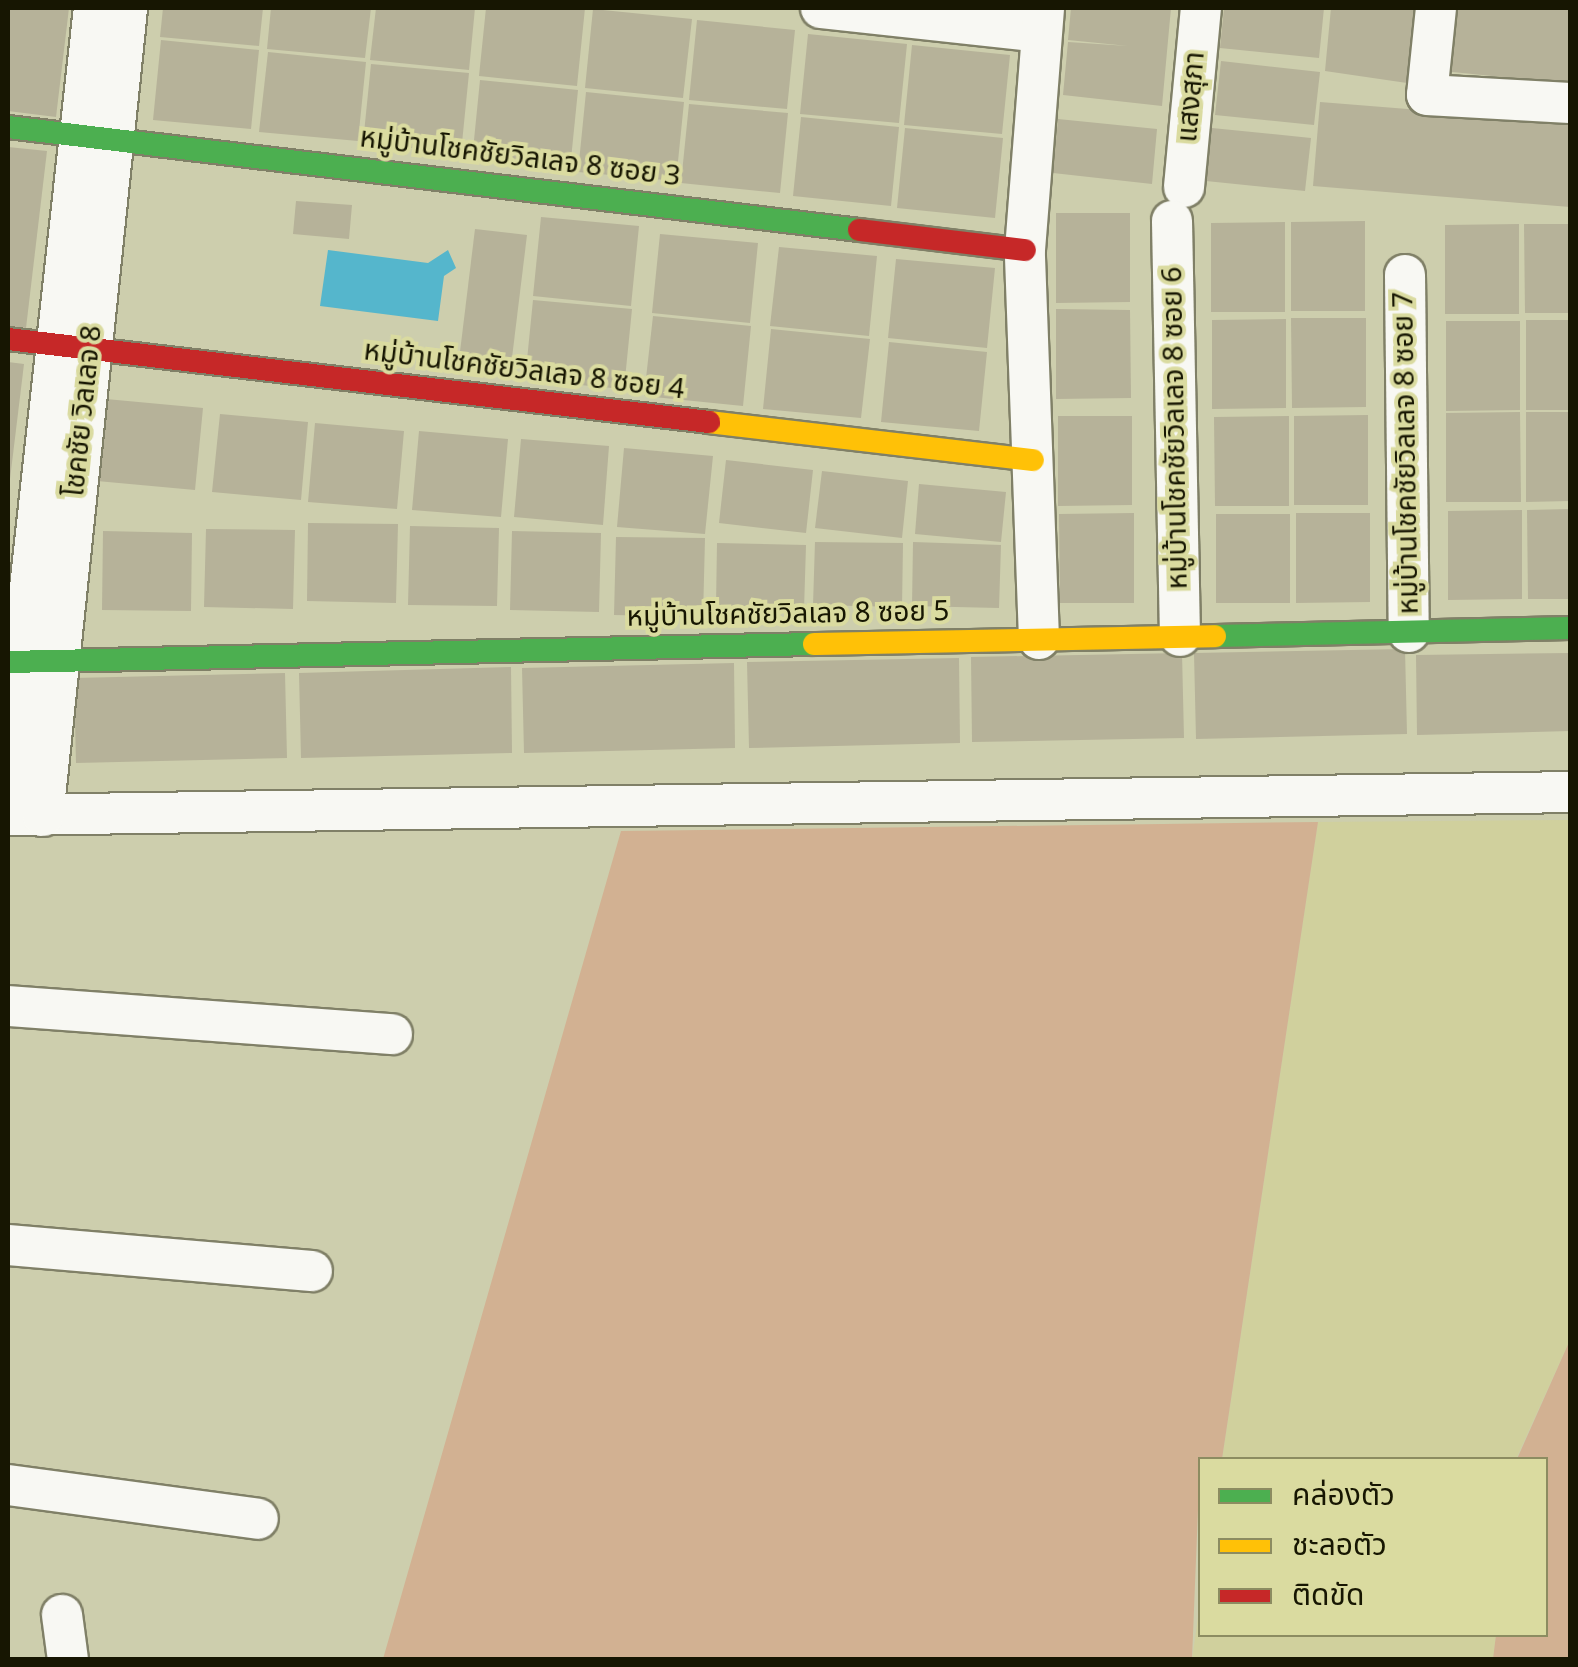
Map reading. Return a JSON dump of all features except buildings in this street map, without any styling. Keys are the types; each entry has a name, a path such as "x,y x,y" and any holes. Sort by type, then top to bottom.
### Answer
{"street":[{"name":"โชคชัย วิลเลจ 8","path":"8,787 74,345 96,135 94,8"},
{"name":"โชคชัย วิลเลจ 8","path":"96,135 127,8"},
{"path":"822,8 1042,20 1025,250 1039,640"},
{"name":"แสงสุภา","path":"1178,204 1200,8"},
{"path":"1436,8 1427,95 1570,103"},
{"name":"หมู่บ้านโชคชัยวิลเลจ 8 ซอย 3","path":"8,126 1025,250"},
{"name":"หมู่บ้านโชคชัยวิลเลจ 8 ซอย 6","path":"1178,204 1180,636"},
{"name":"หมู่บ้านโชคชัยวิลเลจ 8 ซอย 7","path":"1405,276 1409,632"},
{"name":"หมู่บ้านโชคชัยวิลเลจ 8 ซอย 4","path":"8,339 1032,460"},
{"name":"หมู่บ้านโชคชัยวิลเลจ 8 ซอย 5","path":"28,662 1570,628"},
{"name":"โชคชัย วิลเลจ 8","path":"25,815 28,662"},
{"path":"25,815 1570,792"},
{"path":"8,1006 392,1034"},
{"path":"8,1245 312,1272"},
{"path":"8,1485 258,1519"},
{"path":"62,1615 68,1660"}],"shaded area":[{"path":"1570,820 1570,1340 1517,1457 1222,1457 1318,822"},
{"path":"1318,822 1222,1457 1198,1457 1192,1659 383,1659 621,831"},
{"path":"1570,1340 1570,1659 1493,1659 1496,1637 1548,1637 1548,1457 1518,1457"},
{"path":"1198,1617 1198,1637 1496,1637 1493,1659 1192,1660"}],"water":[{"path":"328,250 428,263 448,250 456,268 444,276 438,321 320,306"}],"traffic: fast":[{"path":"8,127 859,230"},
{"path":"1215,636 1570,628"},
{"path":"8,662 814,644"}],"traffic: slow":[{"path":"709,422 1033,460"},
{"path":"814,644 1215,636"}],"traffic: jam":[{"path":"859,230 1025,250"},
{"path":"8,339 709,422"}]}
